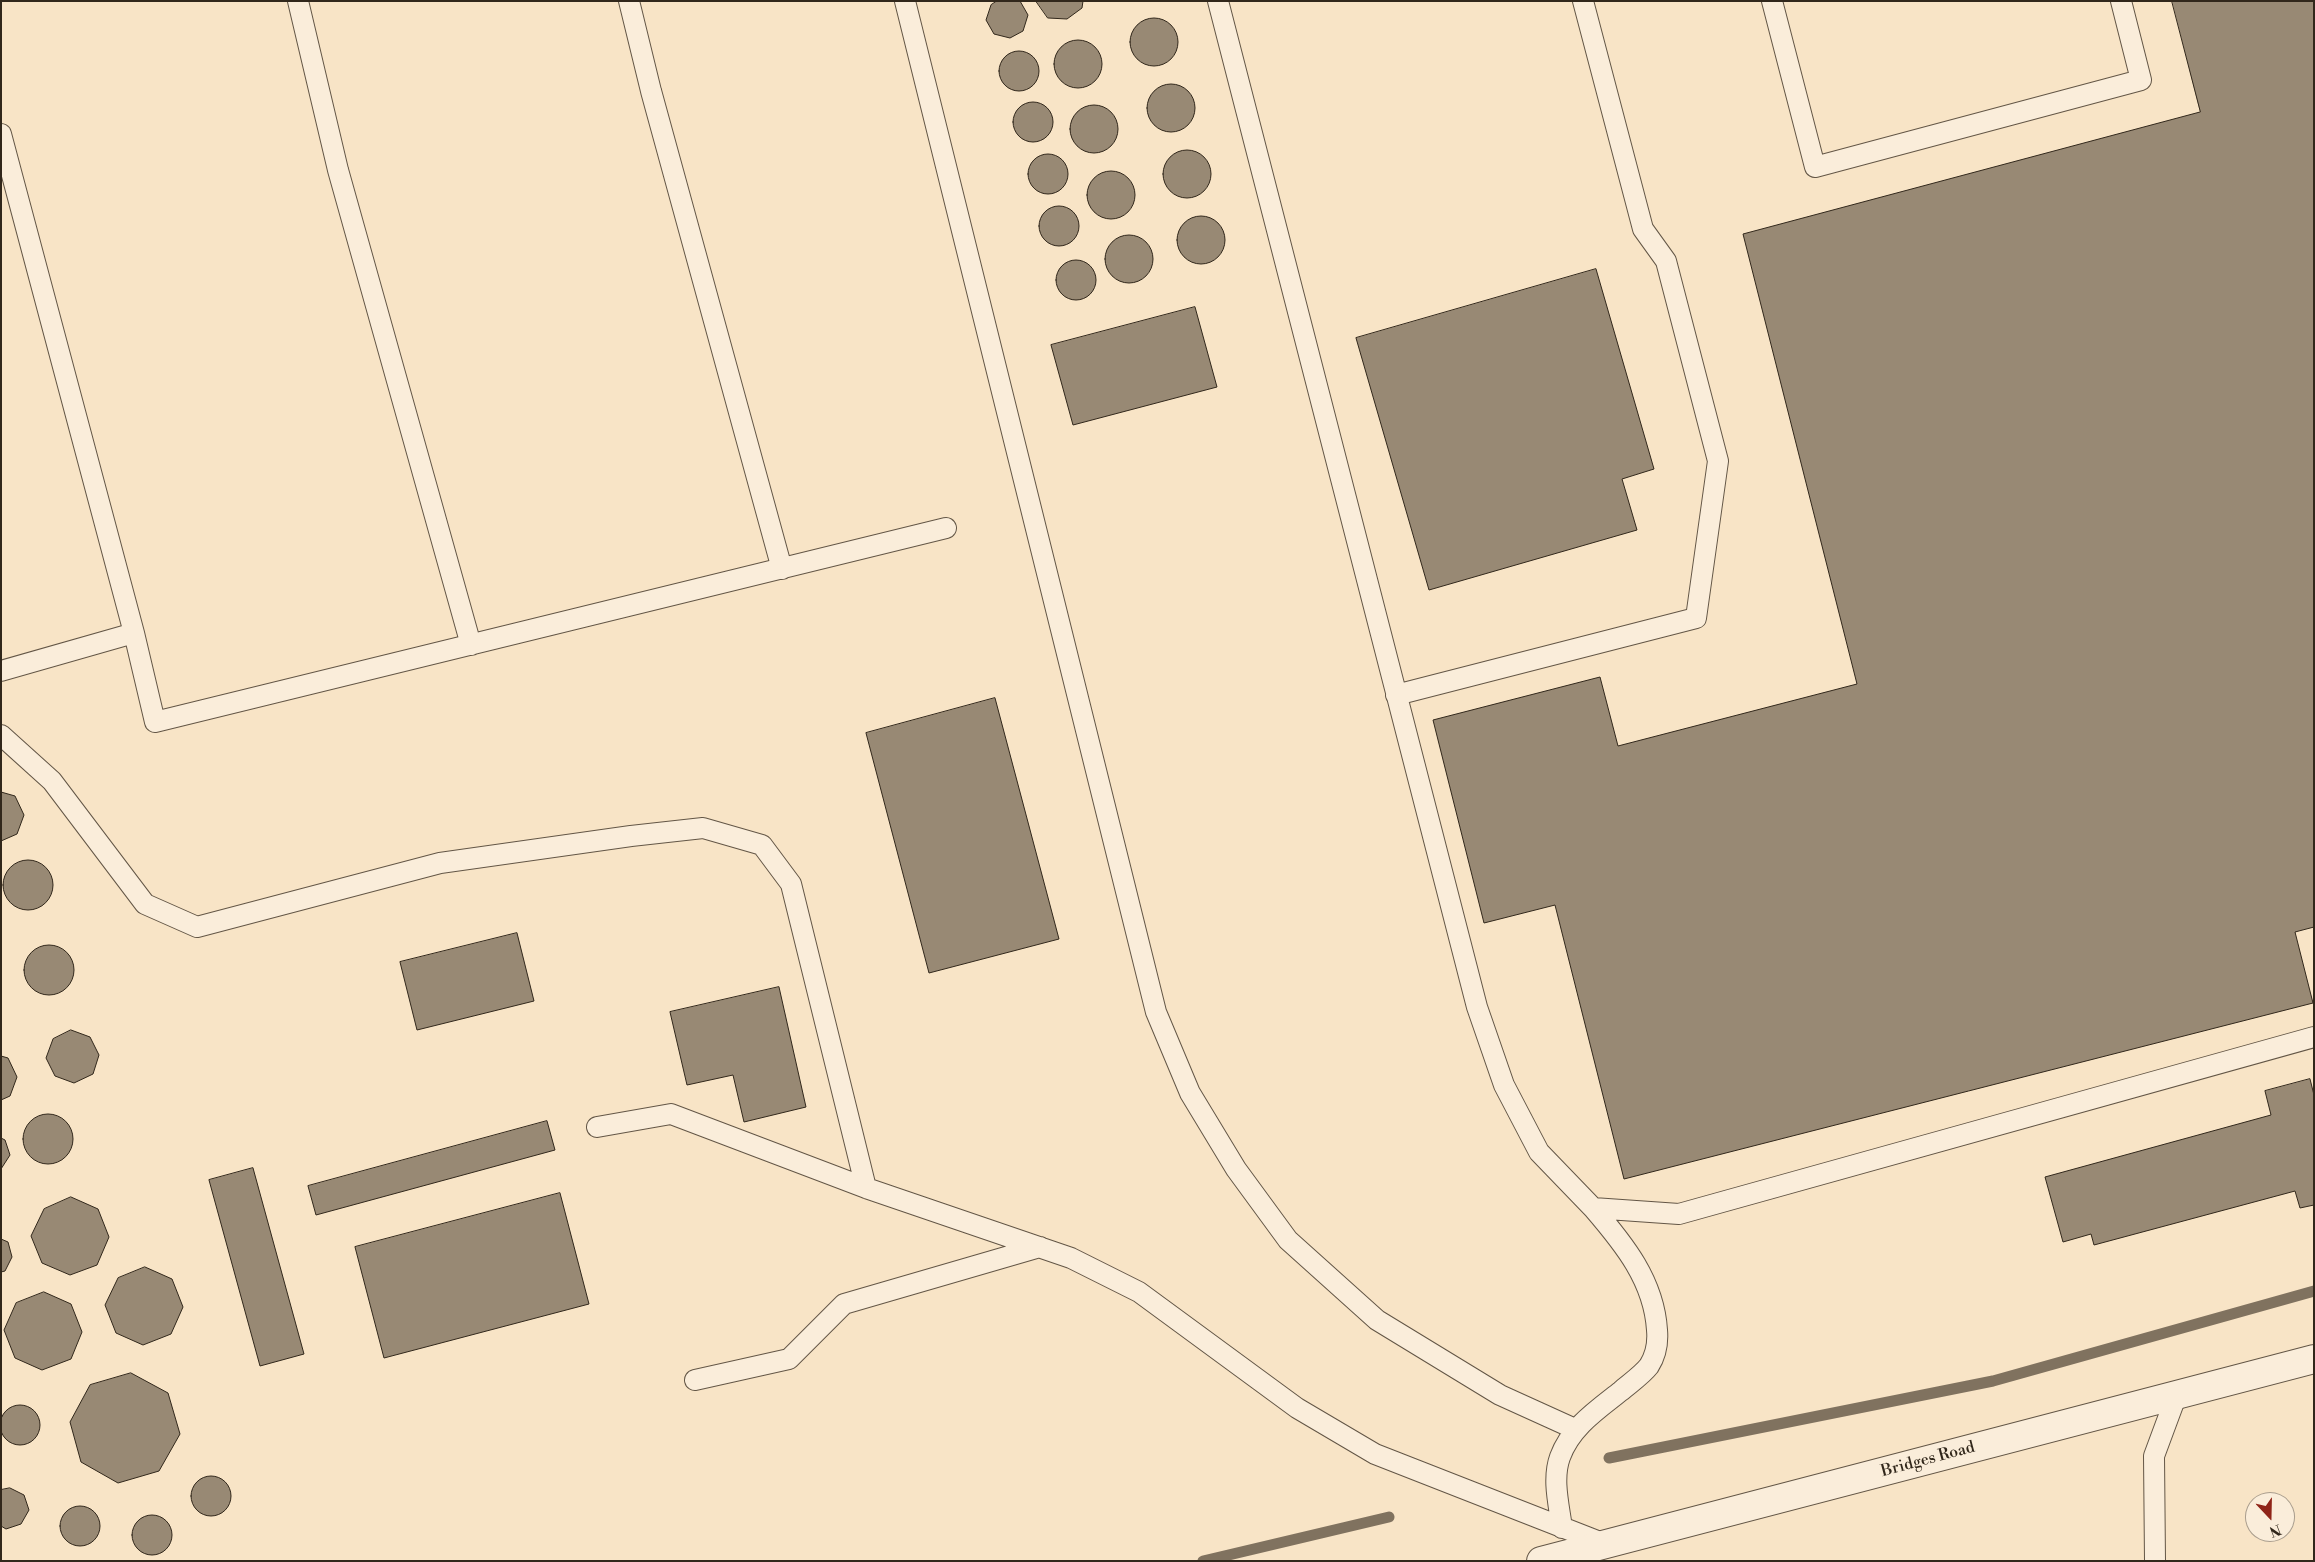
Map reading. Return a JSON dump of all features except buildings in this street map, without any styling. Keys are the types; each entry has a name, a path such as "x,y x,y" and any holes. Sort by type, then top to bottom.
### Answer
{"street":[{"name":"Bridges Road","path":"1541,1561 2314,1359"}],"lane":[{"path":"298,1 338,170 471,645"},
{"path":"629,1 651,91 782,568"},
{"path":"905,1 1156,1012 1190,1093 1236,1169 1288,1240 1378,1320 1500,1395 1575,1429"},
{"path":"1218,1 1477,1007 1504,1085 1539,1152 1593,1208 1624,1244 1646,1283 1656,1313 1658,1342 1649,1366 1575,1429 1560,1457 1556,1470 1562,1528"},
{"path":"1396,695 1696,618 1718,461 1666,261 1643,229 1583,1"},
{"path":"1772,1 1814,167 2141,80 2121,1"},
{"path":"1,134 134,633 155,722 946,528"},
{"path":"1,670 134,633"},
{"path":"1,735 52,781 145,904 197,927 440,863 703,828 762,845 791,884 866,1188"},
{"path":"1593,1208 1680,1214 2314,1037"},
{"path":"597,1127 671,1114 866,1188 1070,1258 1139,1292 1297,1408 1375,1454 1605,1544"},
{"path":"695,1380 789,1359 844,1304 1040,1248"},
{"path":"2155,1561 2154,1456 2177,1394"}],"waterway":[{"path":"1609,1458 1993,1381 2314,1291"},
{"path":"1203,1561 1389,1517"}]}
